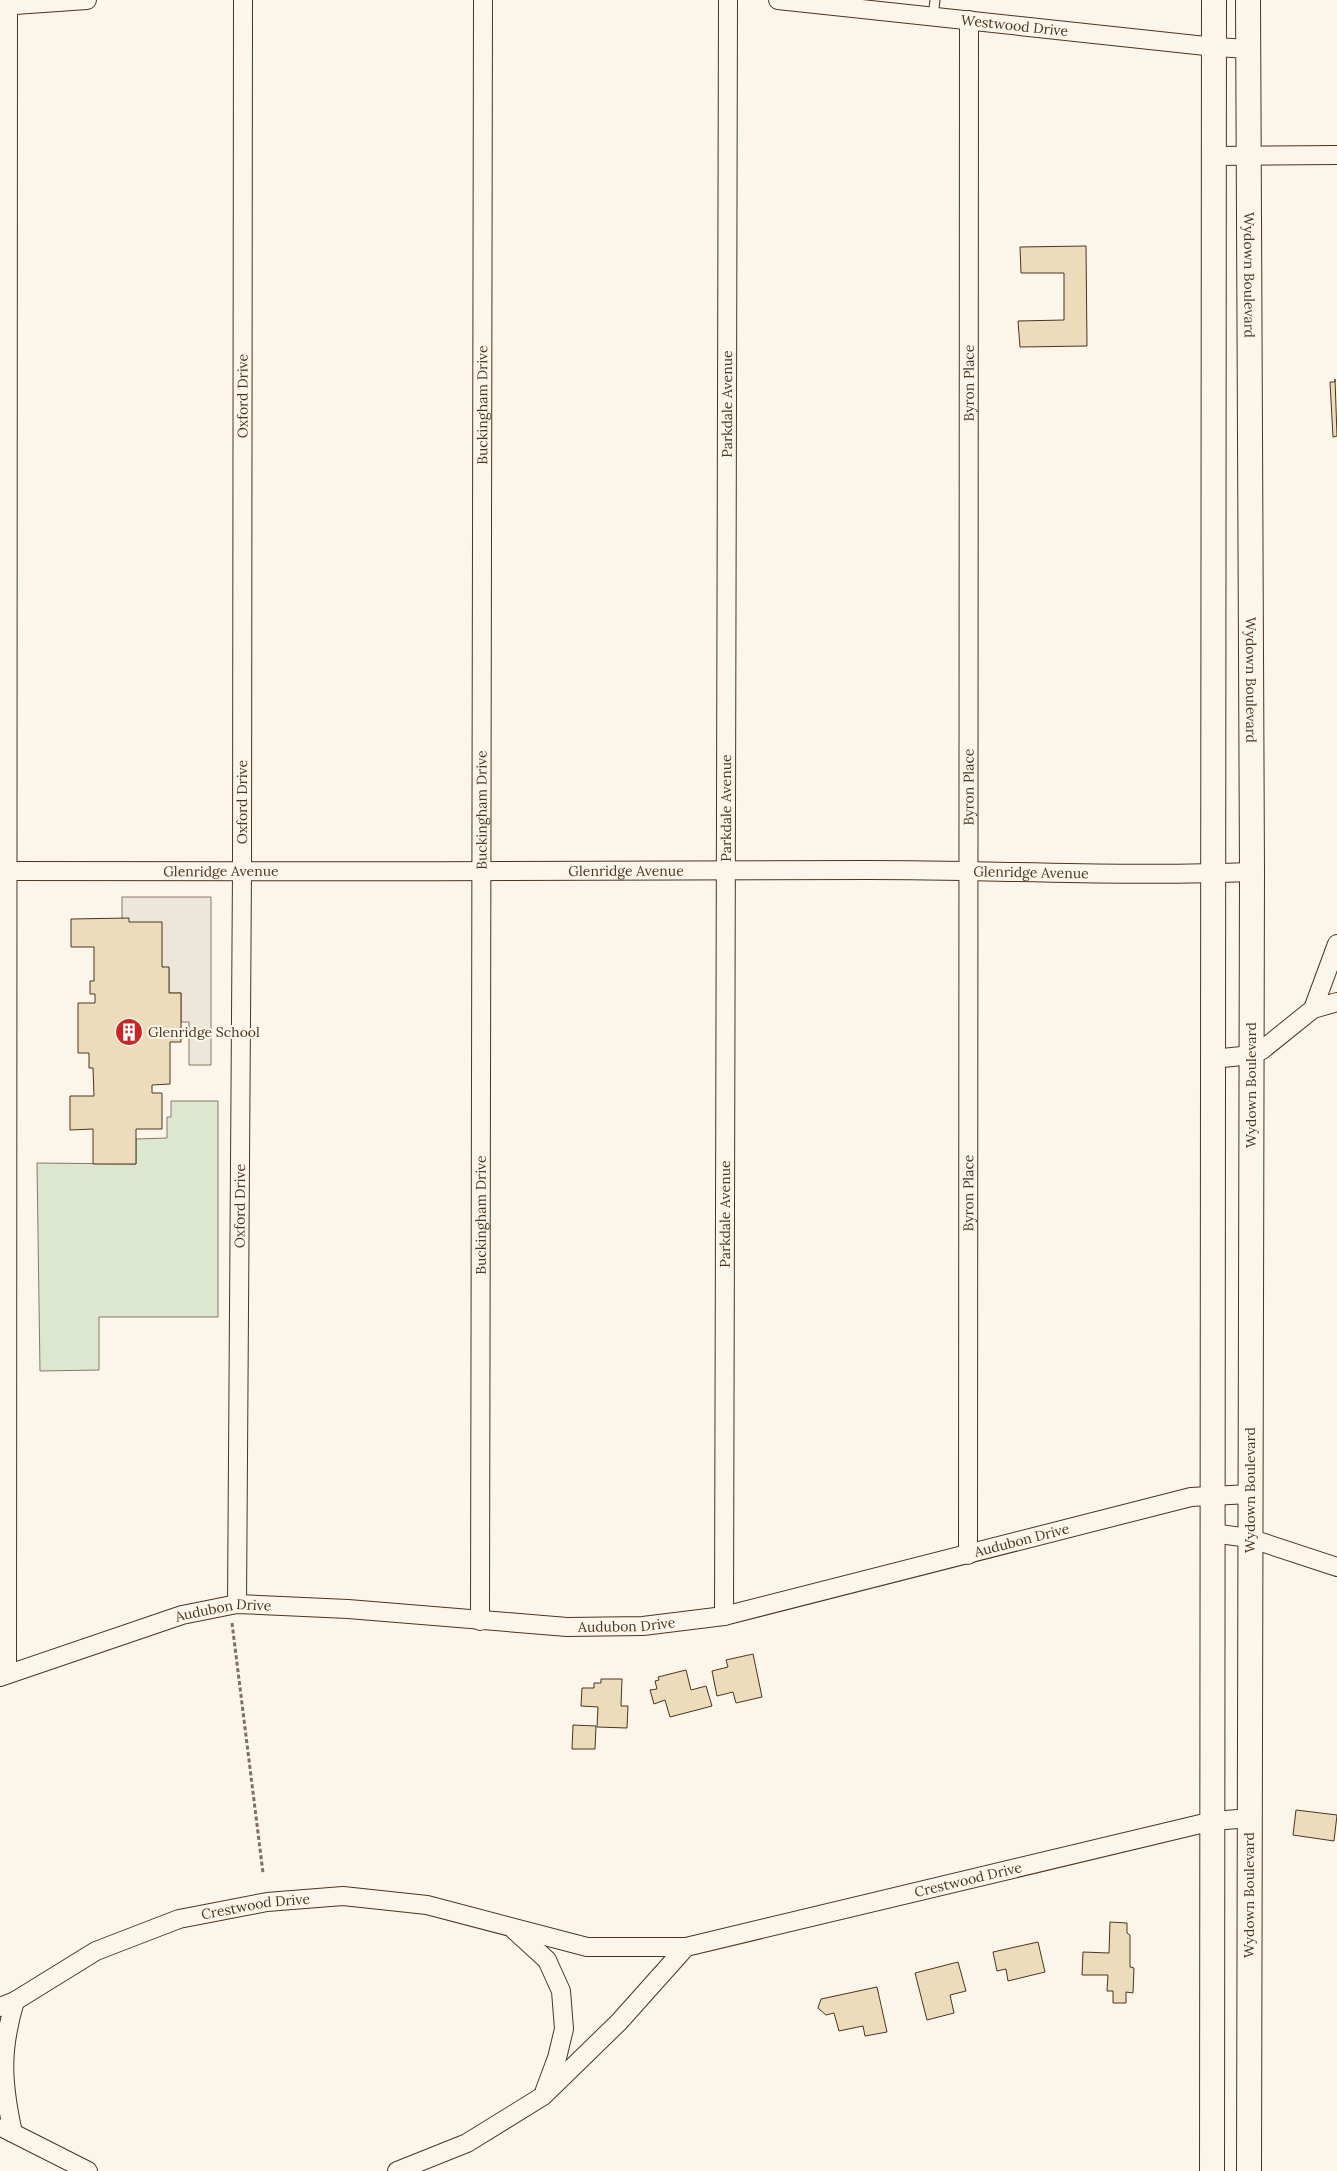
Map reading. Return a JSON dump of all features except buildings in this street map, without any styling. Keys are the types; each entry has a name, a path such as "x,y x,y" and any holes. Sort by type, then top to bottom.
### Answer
{"street":[{"path":"4,1675 4,6 86,0"},
{"name":"Oxford Drive","path":"234,1605 242,871 243,0"},
{"name":"Buckingham Drive","path":"480,1621 483,869 483,0"},
{"name":"Parkdale Avenue","path":"724,1616 724,871 728,0"},
{"name":"Westwood Drive","path":"778,0 934,8 969,20 1215,48 1249,49"},
{"path":"1212,2171 1214,0"},
{"name":"Wydown Boulevard","path":"1248,0 1251,156 1252,872 1249,1538 1250,2171"},
{"name":"Byron Place","path":"968,1555 969,20"},
{"path":"1213,156 1337,155"},
{"name":"Glenridge Avenue","path":"3,871 483,869 1252,872"},
{"path":"1313,1009 1337,944"},
{"path":"1213,1059 1251,1055 1262,1050 1313,1009 1337,1002"},
{"name":"Audubon Drive","path":"4,1675 182,1615 234,1605 348,1610 567,1626 643,1626 724,1616 1191,1497 1212,1494 1250,1494"},
{"path":"1212,1533 1249,1538 1337,1567"},
{"name":"Crestwood Drive","path":"88,2171 7,2130 3,2071 8,2004 96,1951 179,1919 267,1902 352,1897 427,1906 587,1947 686,1947 1213,1821 1250,1818"},
{"name":"Crestwood Drive","path":"512,1928 547,1960 561,1992 564,2029 557,2058 542,2096"},
{"path":"397,2171 466,2143 542,2096 619,2022 686,1947"}],"path":[{"path":"234,1605 263,1873"}],"green space":[{"path":"171,1101 218,1101 218,1317 99,1317 99,1370 40,1371 37,1163 136,1164 136,1139 167,1138 167,1117 171,1117"}],"shaded area":[{"path":"122,897 211,897 211,1065 189,1065 189,1022 181,1022 181,993 169,993 169,968 162,967 129,922 122,918"}],"place":[{"name":"Glenridge School","path":"129,1032"}]}
